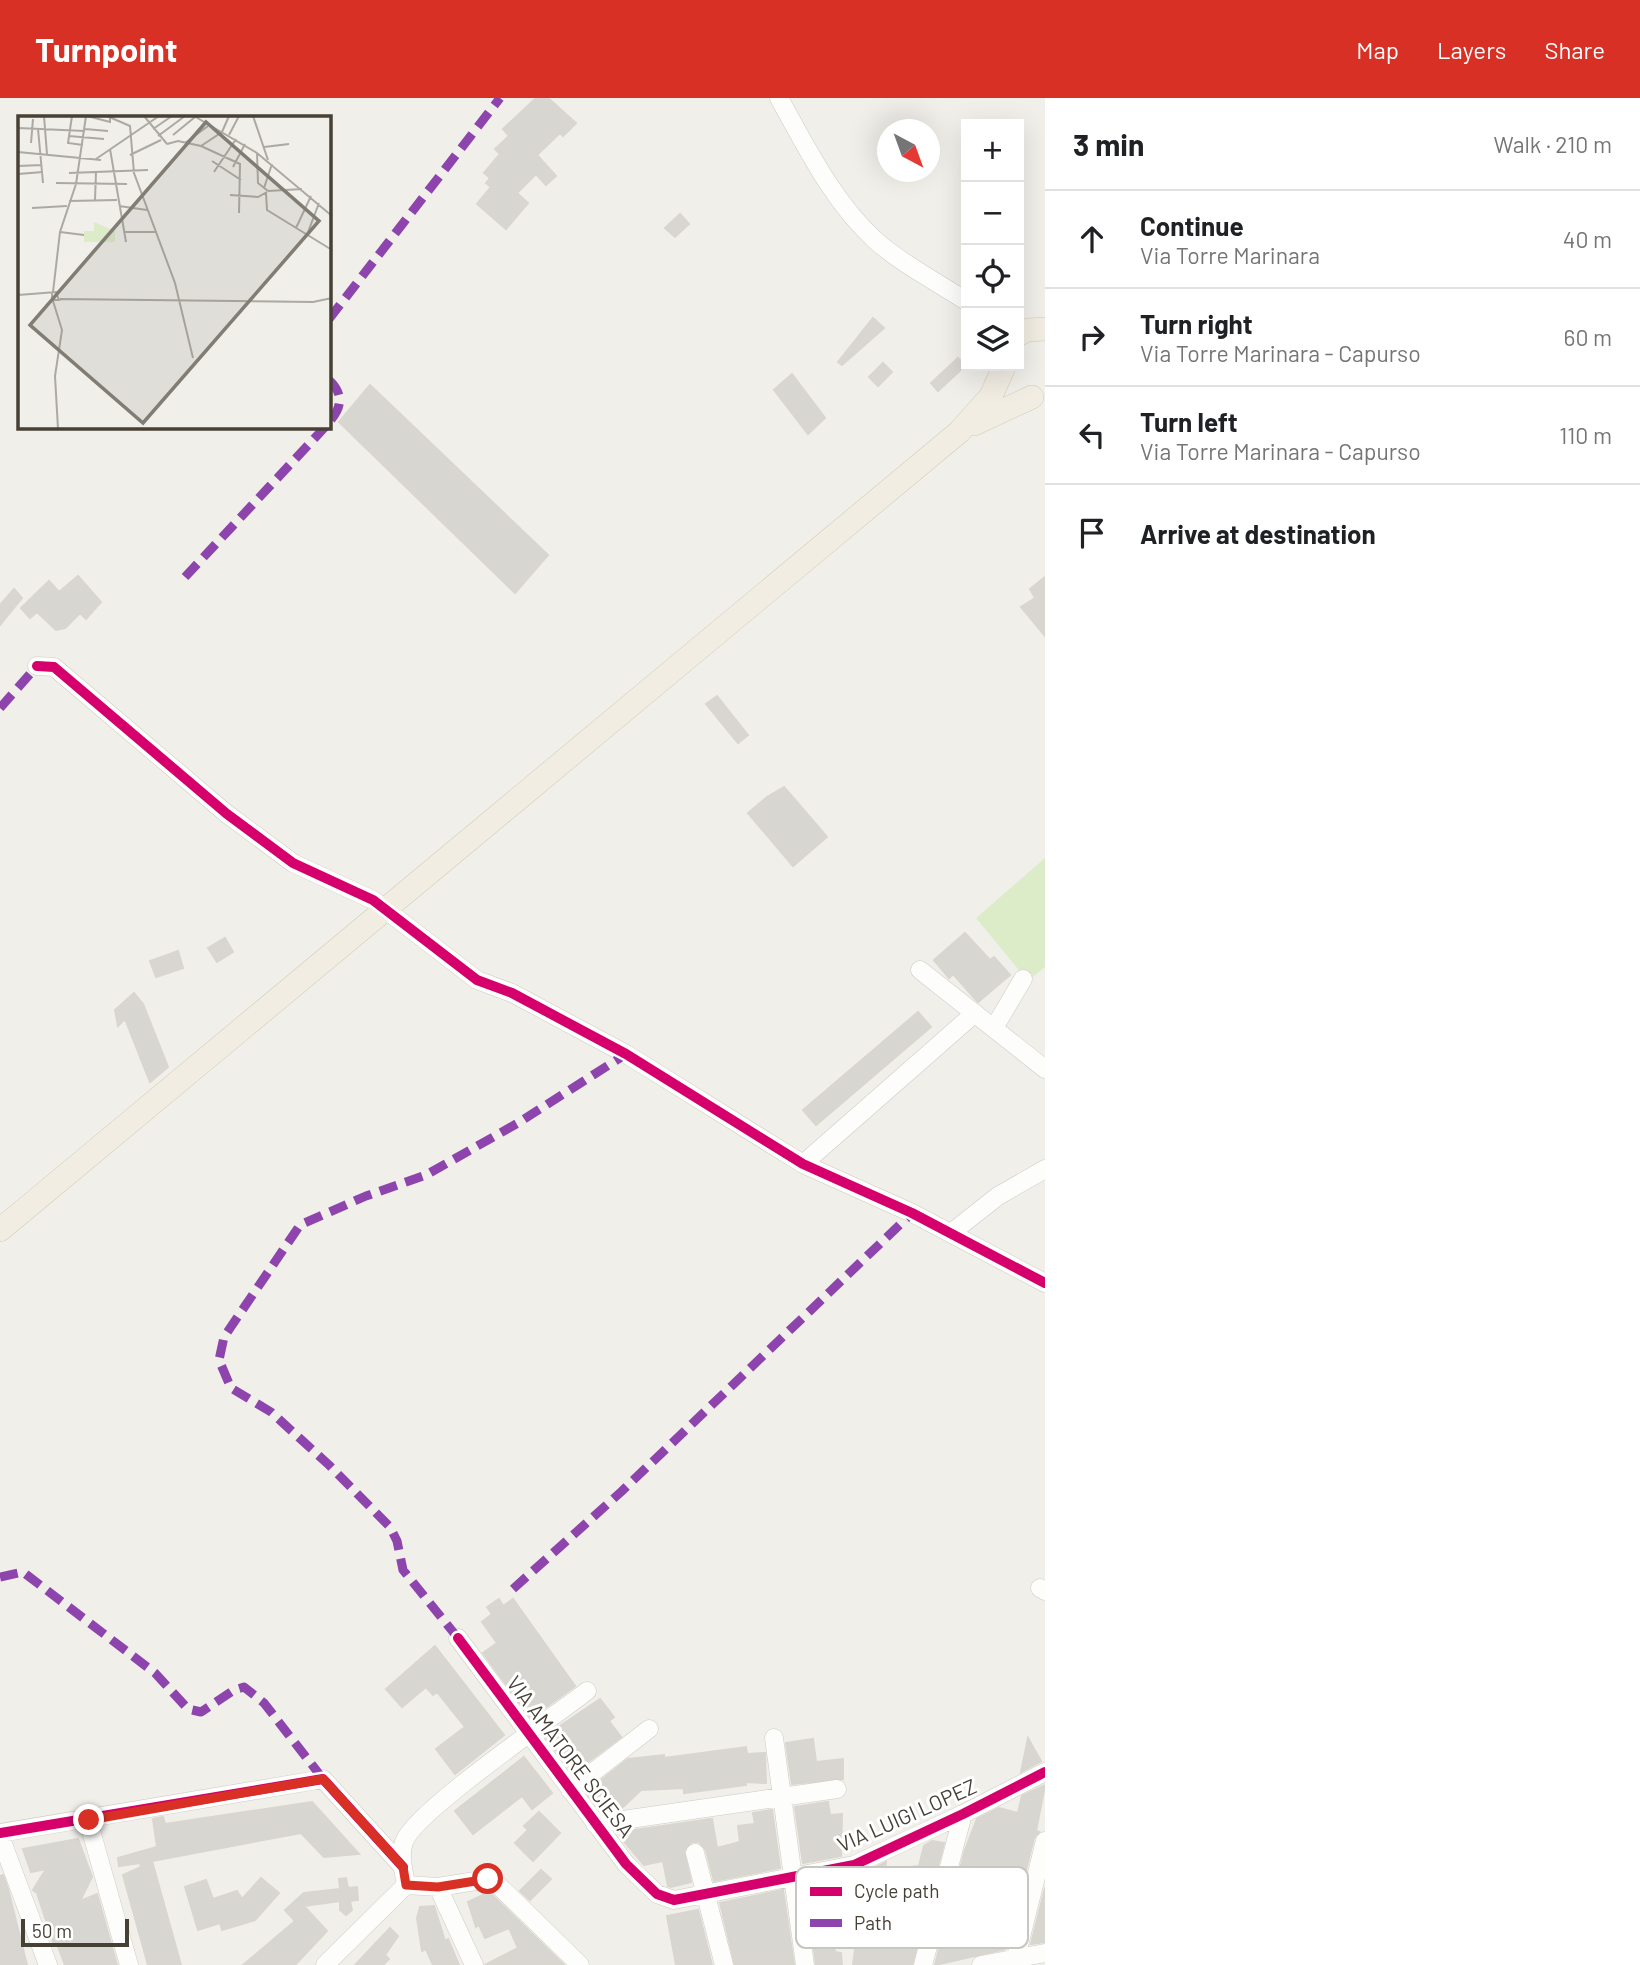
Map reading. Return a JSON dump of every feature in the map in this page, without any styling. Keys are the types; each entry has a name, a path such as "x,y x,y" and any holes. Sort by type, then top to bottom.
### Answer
{"main road":[{"path":"0,1230 959,432 991,396 1002,371"},
{"path":"1006,371 1015,389 1041,397"},
{"path":"959,432 1007,406 1041,397"}],"street":[{"path":"779,98 821,173 849,213 877,242 961,298"},
{"path":"946,288 965,308"},
{"path":"37,666 54,667 227,814 293,863 373,900 477,980 512,993 626,1054 803,1164 951,1233 1045,1283"},
{"path":"920,970 1045,1069"},
{"path":"994,1028 1023,979"},
{"path":"803,1164 975,1013"},
{"path":"951,1233 998,1196 1045,1169"},
{"name":"VIA AMATORE SCIESA","path":"458,1637 626,1864 657,1895"},
{"path":"325,1965 404,1876 404,1841 427,1812 587,1691"},
{"path":"570,1790 649,1729"},
{"path":"774,1738 796,1895"},
{"name":"VIA LUIGI LOPEZ","path":"845,1867 963,1814 1045,1772"},
{"path":"48,1965 0,1834 323,1779 404,1876 438,1887 488,1879 494,1881 580,1965"},
{"path":"596,1824 837,1789"},
{"path":"949,1867 963,1814"},
{"path":"89,1820 129,1965"},
{"path":"1028,1909 1045,1841"},
{"path":"695,1853 724,1965"},
{"name":"VIA LUIGI LOPEZ","path":"657,1895 674,1900 794,1879"},
{"path":"438,1887 474,1965"},
{"path":"923,1965 928,1948"},
{"path":"1016,1957 1018,1948"},
{"path":"988,1964 1045,1953"}],"green space":[{"path":"1045,858 1045,967 1028,981 976,918"}],"building":[{"path":"536,98 548,98 576,123 563,136 560,133 537,155 556,176 546,185 536,174 517,193 528,203 506,229 477,204 491,187 486,183 490,178 484,173 500,154 495,149 509,136 503,129"},
{"path":"680,214 689,224 675,237 665,228"},
{"path":"873,318 884,328 842,365 838,362"},
{"path":"958,358 961,361 961,370 938,391 931,383"},
{"path":"883,363 892,372 878,386 869,377"},
{"path":"792,374 825,418 808,434 774,390"},
{"path":"370,385 548,555 515,593 339,422"},
{"path":"78,576 101,602 86,619 80,613 65,628 56,630 37,612 30,618 21,608 49,581 59,592"},
{"path":"1045,577 1045,636 1021,607 1035,598 1030,589"},
{"path":"14,589 22,598 0,625 0,605"},
{"path":"717,696 748,735 738,743 706,704"},
{"path":"784,787 827,837 793,866 748,813"},
{"path":"965,933 990,960 994,957 1010,975 978,1002 953,974 949,978 934,960"},
{"path":"225,938 233,952 217,962 208,948"},
{"path":"178,951 183,968 156,977 150,961"},
{"path":"134,993 143,1004 168,1067 150,1082 125,1019 118,1026 115,1010"},
{"path":"918,1012 931,1027 816,1125 803,1110"},
{"path":"499,1599 503,1606 513,1599 575,1686 531,1718 483,1653 497,1643 482,1622 492,1614 487,1607"},
{"path":"435,1646 504,1735 455,1774 436,1749 465,1727 437,1692 433,1695 426,1687 402,1707 386,1689"},
{"path":"600,1699 614,1717 609,1721 621,1737 573,1773 545,1736"},
{"path":"1028,1738 1041,1761 1021,1772"},
{"path":"813,1739 816,1762 843,1759 843,1779 792,1784 786,1743"},
{"path":"746,1747 747,1754 765,1753 766,1783 745,1782 746,1785 684,1793 684,1788 641,1790 621,1809 618,1809 616,1797 601,1811 586,1792 628,1759 664,1755 664,1758"},
{"path":"524,1757 552,1793 532,1809 522,1796 473,1834 455,1811"},
{"path":"1045,1785 1036,1831 1039,1832 1034,1838 1027,1867 961,1867 977,1819 999,1808 1018,1813 1022,1796"},
{"path":"312,1802 359,1854 324,1857 301,1833 152,1861 181,1965 148,1965 123,1875 141,1867 140,1863 119,1866 118,1858 157,1847 153,1819 163,1817 165,1824"},
{"path":"828,1802 830,1815 842,1814 841,1856 803,1863 795,1807"},
{"path":"772,1810 780,1868 714,1881 706,1850 699,1842 692,1842 684,1851 691,1882 671,1887 668,1886 663,1861 644,1865 621,1838 620,1832 712,1819 717,1848 740,1842 738,1826 755,1824 753,1813"},
{"path":"539,1812 560,1833 533,1861 515,1843 528,1830 524,1826"},
{"path":"78,1839 92,1877 80,1901 97,1894 117,1965 65,1965 57,1944 54,1945 37,1893 33,1890 46,1869 31,1872 23,1849"},
{"path":"932,1841 944,1843 938,1867 910,1867 919,1866 924,1846"},
{"path":"541,1870 551,1879 530,1900 520,1891"},
{"path":"3,1875 27,1965 0,1965 0,1876"},
{"path":"261,1878 279,1893 255,1920 222,1930 220,1923 198,1930 185,1887 206,1880 213,1899 237,1891 242,1899"},
{"path":"346,1878 348,1888 357,1887 358,1900 350,1901 352,1910 346,1915 340,1910 340,1901 304,1906 327,1931 295,1965 243,1965 295,1921 285,1910 304,1893 340,1889 339,1879"},
{"path":"1045,1888 1045,1942 1031,1944"},
{"path":"783,1890 794,1965 735,1965 720,1903"},
{"path":"489,1892 564,1965 485,1965 518,1948 509,1928 485,1938 479,1925 476,1927 468,1902"},
{"path":"434,1906 445,1941 448,1939 459,1965 433,1965 426,1949 422,1951 417,1918 420,1907"},
{"path":"698,1910 712,1965 676,1965 667,1916"},
{"path":"390,1928 398,1936 385,1955 389,1959 383,1965 355,1965"},
{"path":"814,1948 834,1948 835,1952 841,1953 842,1965 816,1965"},
{"path":"855,1948 916,1948 912,1965 853,1965"},
{"path":"939,1948 1006,1948 1006,1949 935,1965"}],"marked path":[{"path":"331,316 500,98"},
{"path":"331,382 340,401 337,412 331,420"},
{"path":"185,577 323,429"},
{"path":"0,708 37,666"},
{"path":"458,1638 403,1570 397,1541 390,1527 329,1465 271,1412 231,1388 219,1360 224,1337 300,1225 366,1196 426,1175 518,1123 626,1054"},
{"path":"513,1589 622,1491 912,1213"},
{"path":"0,1577 23,1572 155,1673 188,1709 201,1712 234,1690 244,1687 264,1703 323,1779"}],"cycle path":[{"path":"37,666 54,667 227,814 293,863 373,900 477,980 512,993 626,1054 803,1164 912,1213 1045,1283"},
{"path":"458,1638 626,1864 657,1894 674,1900 796,1876"},
{"path":"844,1867 854,1865 963,1814 1045,1772"},
{"path":"0,1833 323,1779 403,1867"}],"route":[{"path":"89,1820 323,1779 403,1867 406,1885 438,1887 488,1879"}]}
